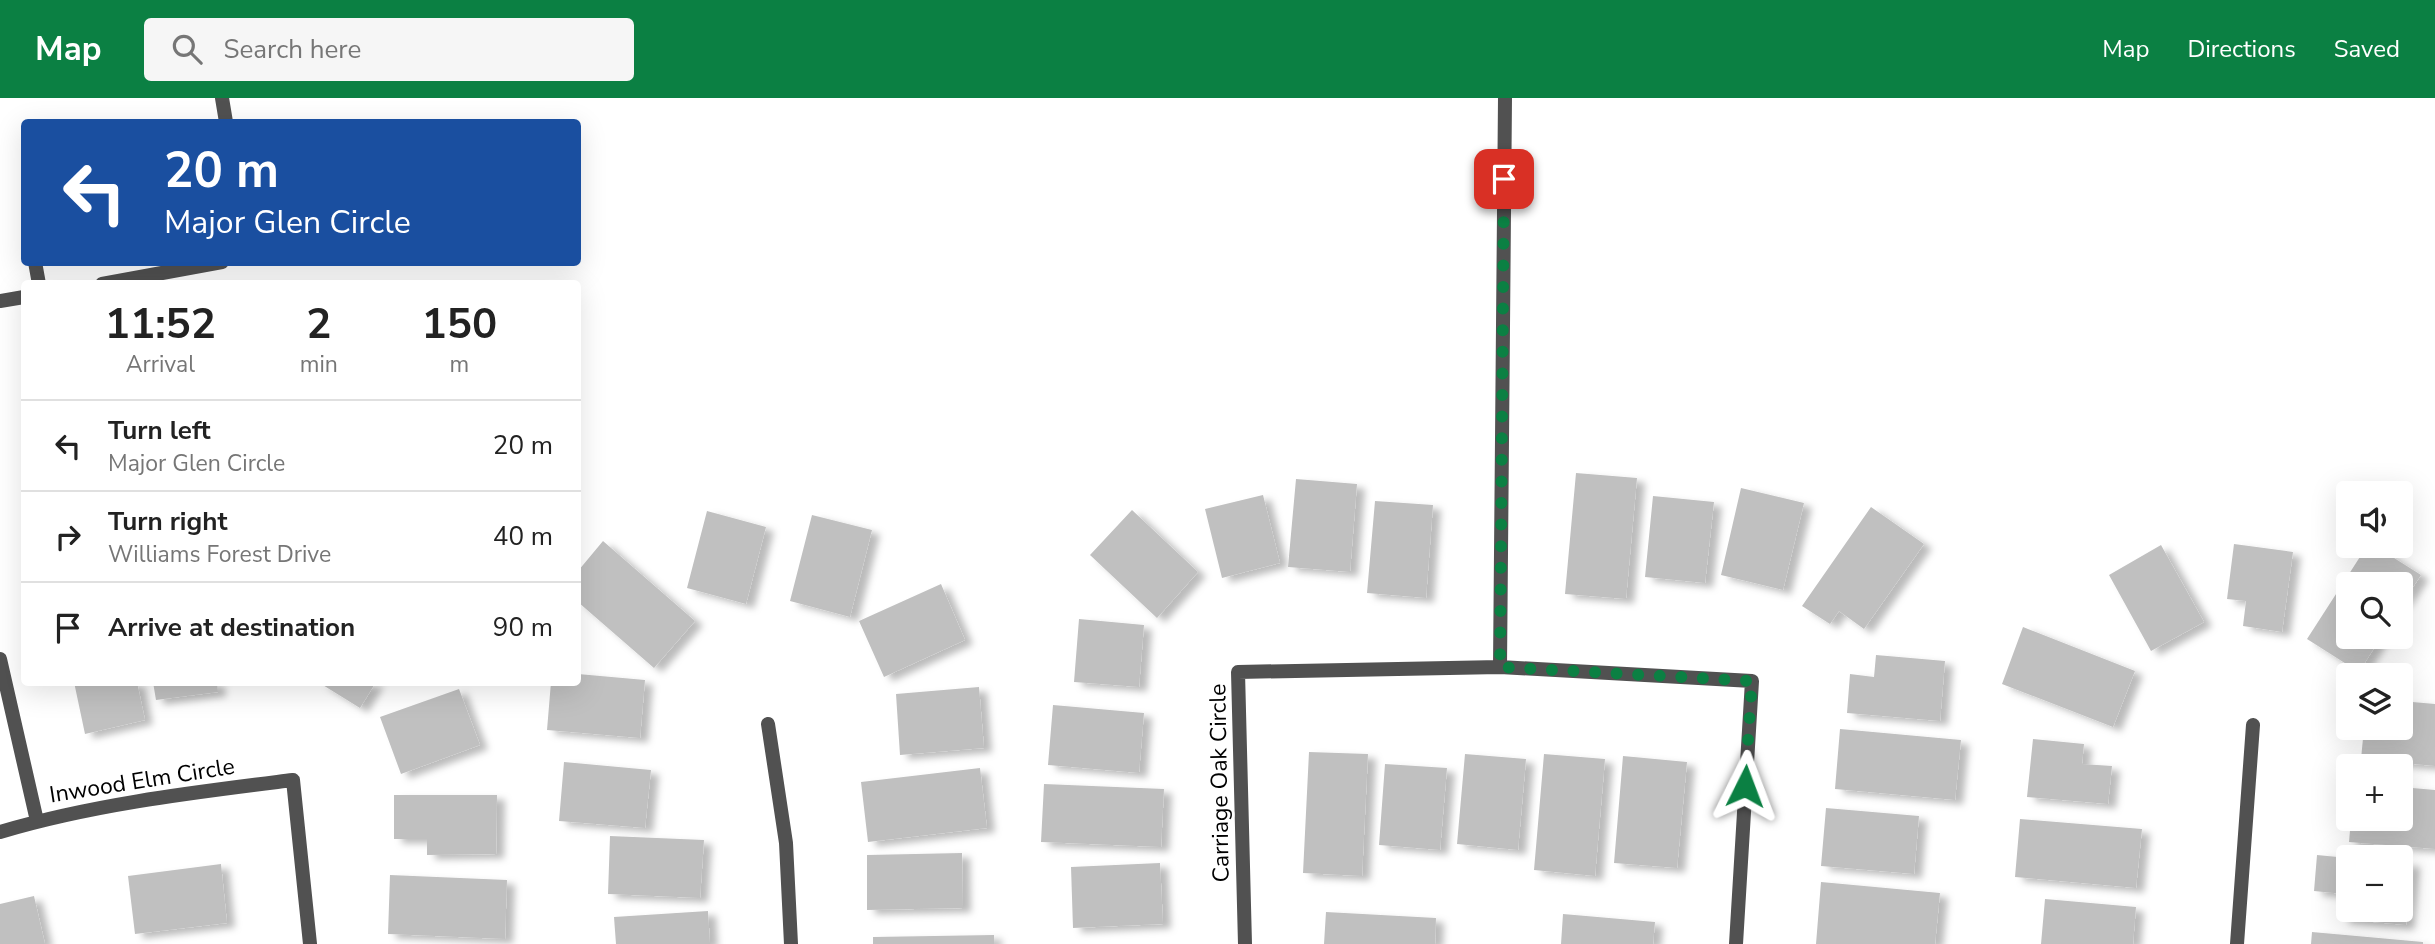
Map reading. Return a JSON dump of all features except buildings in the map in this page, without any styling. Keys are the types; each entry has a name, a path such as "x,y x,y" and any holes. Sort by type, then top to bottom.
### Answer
{"street":[{"path":"222,98 226,119"},
{"path":"1505,98 1500,667 1752,681 1736,944"},
{"path":"124,280 200,266"},
{"path":"0,301 21,298"},
{"path":"0,659 37,821"},
{"name":"Carriage Oak Circle","path":"1245,944 1238,672 1500,667"},
{"path":"768,724 786,843 790,944"},
{"path":"2237,944 2253,724"},
{"name":"Inwood Elm Circle","path":"0,832 37,821 205,791 293,780 310,944"}],"route":[{"path":"1504,179 1500,667 1752,681 1745,786"}]}
